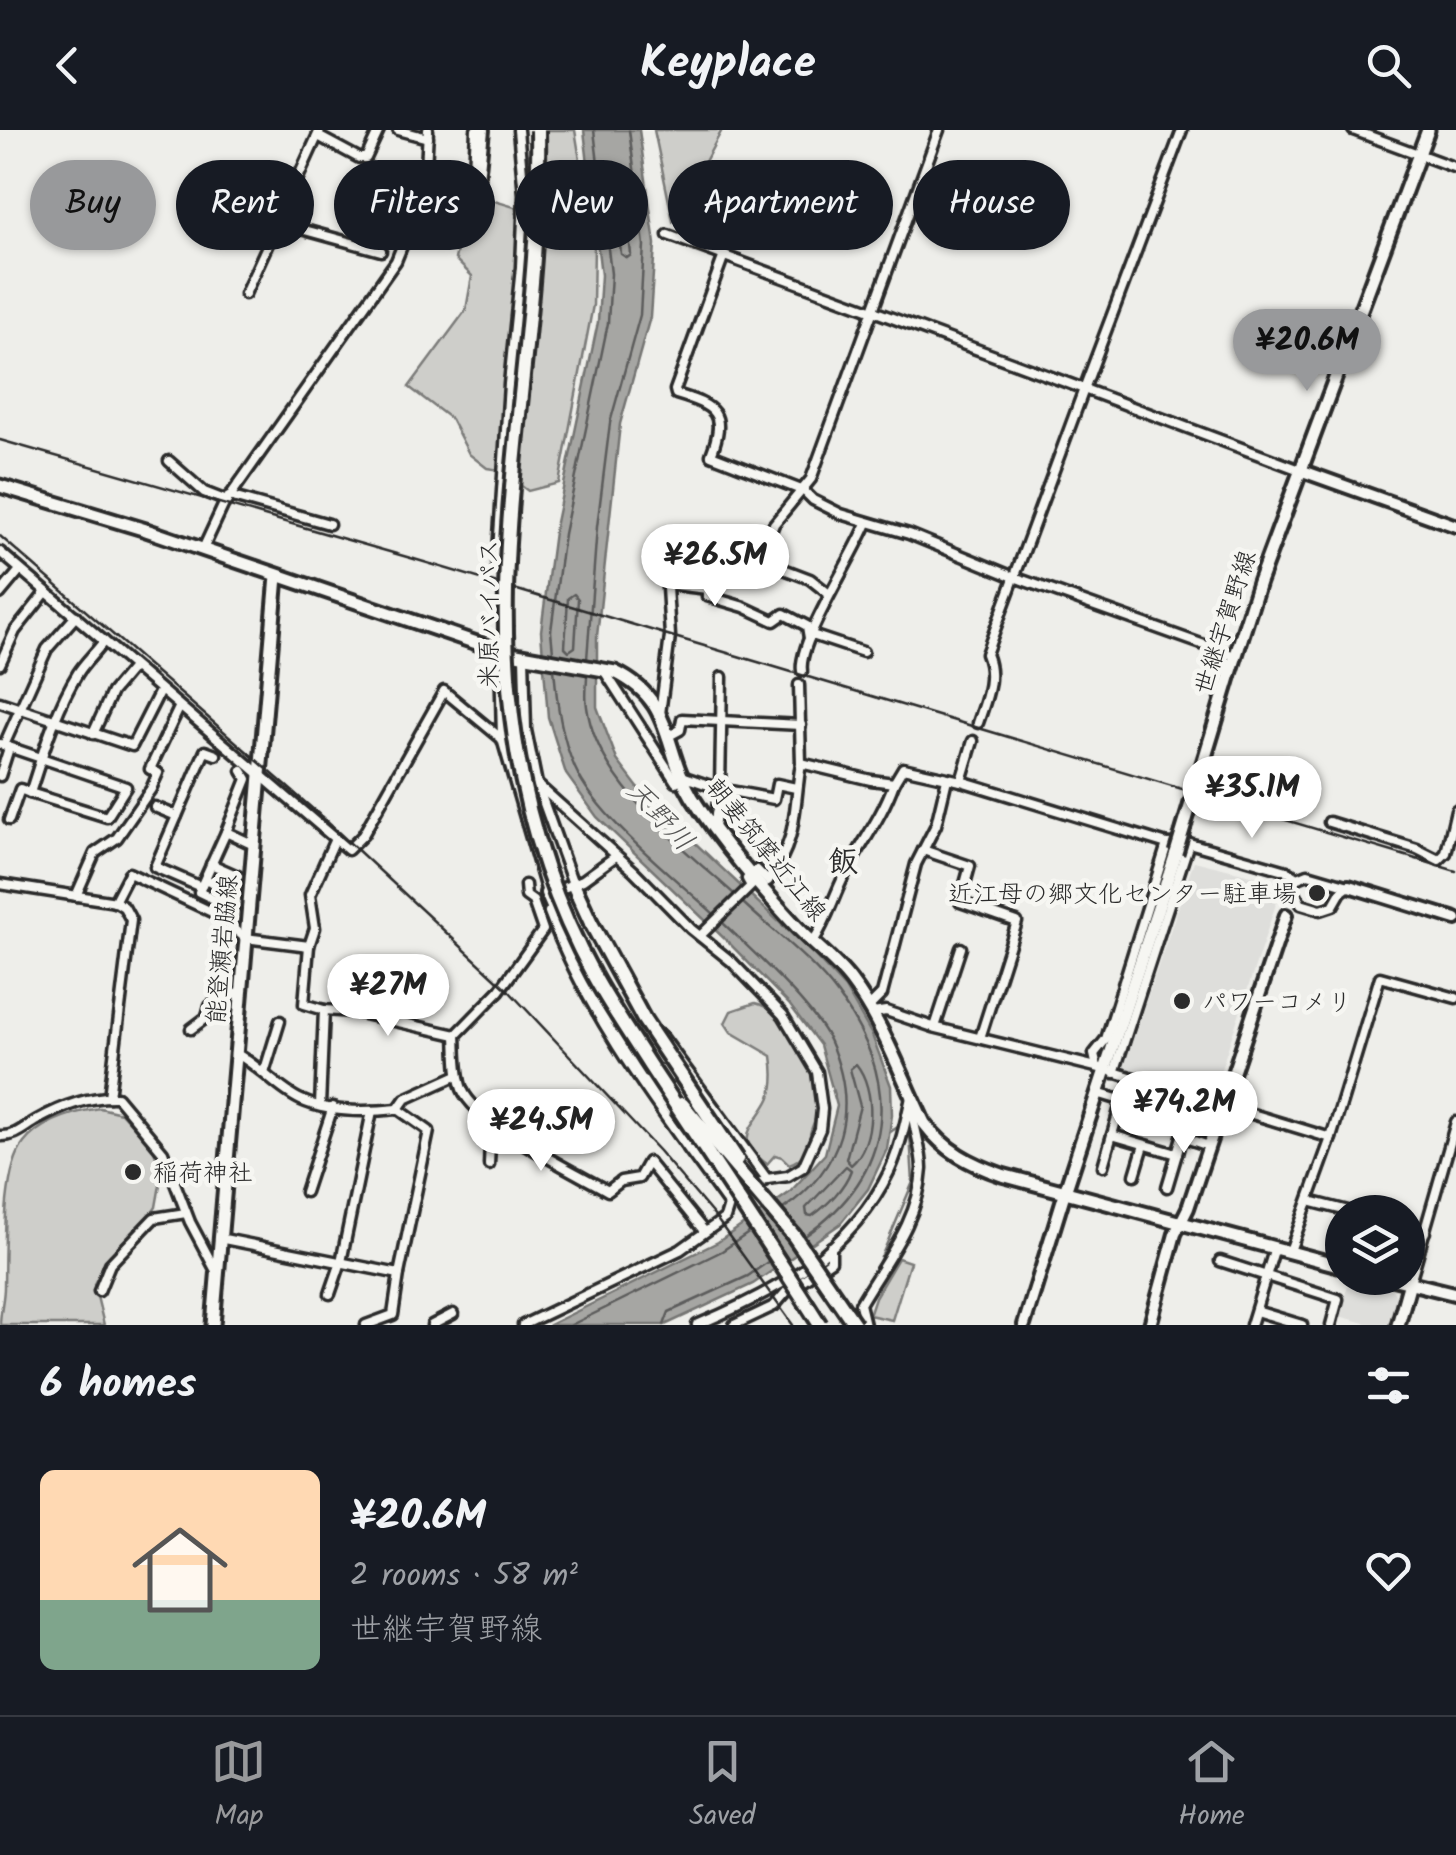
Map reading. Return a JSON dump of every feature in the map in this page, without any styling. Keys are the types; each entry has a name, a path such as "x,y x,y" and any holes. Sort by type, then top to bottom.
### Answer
{"highway":[{"name":"米原バイパス","path":"538,130 538,231 506,589 508,682 532,823 565,914 593,974 695,1138 820,1325"},
{"path":"576,883 591,924 644,1020 766,1201"},
{"path":"545,894 618,1033 695,1138"},
{"name":"米原バイパス","path":"651,1068 766,1201 855,1325"}],"main road":[{"name":"世継宇賀野線","path":"1065,1192 1235,656 1300,470 1428,130"},
{"name":"朝妻筑摩近江線","path":"0,486 204,549 500,651 615,672 641,687 660,714 690,794 752,880 834,960 871,1010 924,1123 936,1139 955,1154 1002,1175 1325,1261"},
{"name":"能登瀬岩脇線","path":"213,1325 277,576"},
{"path":"1425,1286 1456,1294"},
{"path":"1398,1325 1406,1295"}],"street":[{"path":"307,160 319,133 359,158 366,158 378,130"},
{"path":"398,130 428,134 426,160"},
{"path":"478,160 480,130"},
{"path":"497,567 521,266 524,194 518,130"},
{"path":"829,594 810,579 760,560 774,524 804,491 939,130"},
{"path":"978,723 992,669 986,654 1182,130"},
{"path":"1353,130 1456,168"},
{"path":"314,233 381,251"},
{"path":"244,294 266,250"},
{"path":"204,549 228,498 343,338 400,250"},
{"path":"711,250 1456,526"},
{"path":"724,255 676,394 714,408 718,416 717,440 711,455 804,491 841,514 909,534 1235,656"},
{"path":"169,461 204,492 330,524"},
{"path":"802,671 800,659 867,523"},
{"path":"0,552 348,850 364,836 444,691 502,739"},
{"path":"660,714 670,636 665,554"},
{"path":"666,584 716,590 719,567"},
{"path":"0,594 20,570"},
{"path":"707,589 707,596 774,621 784,614 807,626 810,637"},
{"path":"0,664 15,632 46,592"},
{"path":"0,776 4,746 47,649 76,616"},
{"path":"810,637 863,652"},
{"path":"30,793 78,673 104,642"},
{"path":"500,651 502,739 545,894 572,969 640,1079 729,1205"},
{"path":"529,657 526,730 537,784 576,883 613,958 649,1017 767,1179"},
{"path":"94,734 112,692 134,668"},
{"path":"602,672 676,782 682,776 720,789 774,799 777,784 796,788"},
{"path":"714,826 720,789 722,678"},
{"path":"702,933 757,870 768,881 779,866 794,829 801,764 799,684"},
{"path":"0,702 132,746 160,691"},
{"path":"76,896 95,853 114,842 151,789 158,773 150,770 179,708"},
{"path":"668,737 680,730 682,719 801,725"},
{"path":"961,781 973,741"},
{"path":"4,746 126,787 107,817 20,789 9,820"},
{"path":"216,755 205,751 182,793 177,816 155,867 234,892"},
{"path":"801,764 894,782"},
{"path":"813,942 829,918 842,881 885,810 894,782 904,768 961,781 1171,849 1189,843 1287,871 1298,878"},
{"path":"232,908 199,892 247,779 242,771"},
{"path":"871,1010 882,994 916,864 936,825 947,779"},
{"path":"523,1325 680,1250 726,1218 729,1205 767,1179 798,1172 810,1157 822,1109 816,1072 783,1015 702,933 537,784"},
{"path":"156,806 177,816"},
{"path":"1328,822 1418,849 1419,853 1439,860 1446,853 1456,810"},
{"path":"226,832 252,844"},
{"path":"335,839 310,896 315,928 309,946 304,1004 456,1035"},
{"path":"1105,1070 1189,843"},
{"path":"923,850 970,866 960,902 1017,922 980,1038"},
{"path":"534,901 576,883 616,856"},
{"path":"212,864 238,876"},
{"path":"114,902 128,874 218,915 244,938 309,946"},
{"path":"1152,1324 1180,1222 1298,878 1308,874 1456,918"},
{"path":"1330,880 1338,896"},
{"path":"0,884 114,902 124,907 131,927 109,1097"},
{"path":"525,884 526,896 534,901 543,930 498,992 456,1035 458,1075 464,1094 507,1133 608,1191 621,1180 639,1178 648,1162 704,1231"},
{"path":"1286,915 1293,906 1301,904 1322,910 1330,908 1348,886"},
{"path":"1294,890 1301,904"},
{"path":"935,1027 961,948"},
{"path":"1290,1252 1331,1138 1380,977 1456,998"},
{"path":"192,1030 207,1017 210,1006 240,991"},
{"path":"320,1106 324,1010"},
{"path":"871,1010 1105,1070 1331,1138"},
{"path":"264,1073 280,1021"},
{"path":"235,1053 300,1100 372,1111 398,1109 429,1130 399,1274 393,1315 396,1325"},
{"path":"398,1109 405,1099 458,1075"},
{"path":"1097,1093 1187,1120 1167,1186"},
{"path":"0,1136 11,1137 38,1120 93,1096 121,1100 157,1142 208,1262 216,1272"},
{"path":"698,1325 785,1284 845,1237 892,1167 911,1096"},
{"path":"865,1325 860,1304 906,1228 919,1188 922,1167 911,1096"},
{"path":"1103,1166 1122,1100"},
{"path":"305,1192 333,1107"},
{"path":"330,1294 341,1262 372,1111"},
{"path":"489,1165 491,1120"},
{"path":"1425,1232 1456,1122"},
{"path":"1112,1135 1177,1154"},
{"path":"1182,1136 1209,1146"},
{"path":"1136,1175 1144,1144"},
{"path":"1445,1163 1456,1167"},
{"path":"1024,1325 1065,1192"},
{"path":"1309,1201 1325,1205"},
{"path":"100,1291 110,1264 154,1218 186,1213"},
{"path":"219,1238 399,1274"},
{"path":"734,1325 774,1306 787,1291 830,1261 831,1246"},
{"path":"1251,1325 1274,1247"},
{"path":"1220,1261 1338,1299 1332,1325"},
{"path":"1256,1312 1302,1325"},
{"path":"432,1325 452,1314"},
{"path":"366,1325 393,1315"}],"shaded area":[{"path":"544,130 575,130 580,160 543,160"},
{"path":"654,130 722,130 706,160 668,160 668,197"},
{"path":"495,201 515,207 515,250 594,250 593,305 559,483 528,491 469,454 451,419 409,387 466,310 472,276 455,259 457,250 495,250"},
{"path":"1194,861 1283,883 1213,1093 1123,1069"},
{"path":"755,1003 767,1008 790,1032 814,1082 817,1112 807,1145 801,1157 789,1164 775,1155 767,1164 749,1146 749,1130 772,1092 772,1056 731,1032 725,1023 731,1011"},
{"path":"100,1108 121,1113 154,1149 161,1179 156,1207 142,1228 110,1255 94,1284 104,1325 0,1325 8,1191 17,1156 31,1135 49,1123"},
{"path":"898,1258 910,1262 892,1320 869,1315 875,1297"},
{"path":"1345,1295 1395,1295 1399,1301 1393,1325 1373,1325 1339,1316"}],"water":[{"path":"584,130 639,130 643,160 588,160"},
{"name":"天野川","path":"648,194 655,244 650,317 620,424 597,636 597,707 617,760 642,793 845,988 872,1035 891,1086 887,1149 868,1189 840,1224 753,1284 665,1325 549,1325 718,1242 789,1193 825,1154 837,1106 820,1045 789,1004 597,817 566,774 548,717 541,631 554,532 598,322 598,250 648,250"}],"waterway":[{"path":"851,1311 879,1262 913,1182 910,1134 899,1126 889,1133"}],"railway":[{"path":"0,440 414,559 1456,871"},
{"path":"0,536 322,817 509,991 659,1151 716,1218 793,1325"}],"place":[{"name":"近江母の郷文化センター駐車場","path":"1317,893"},
{"name":"パワーコメリ","path":"1182,1001"},
{"name":"稲荷神社","path":"133,1172"}],"district":[{"name":"飯","path":"843,861"}]}
